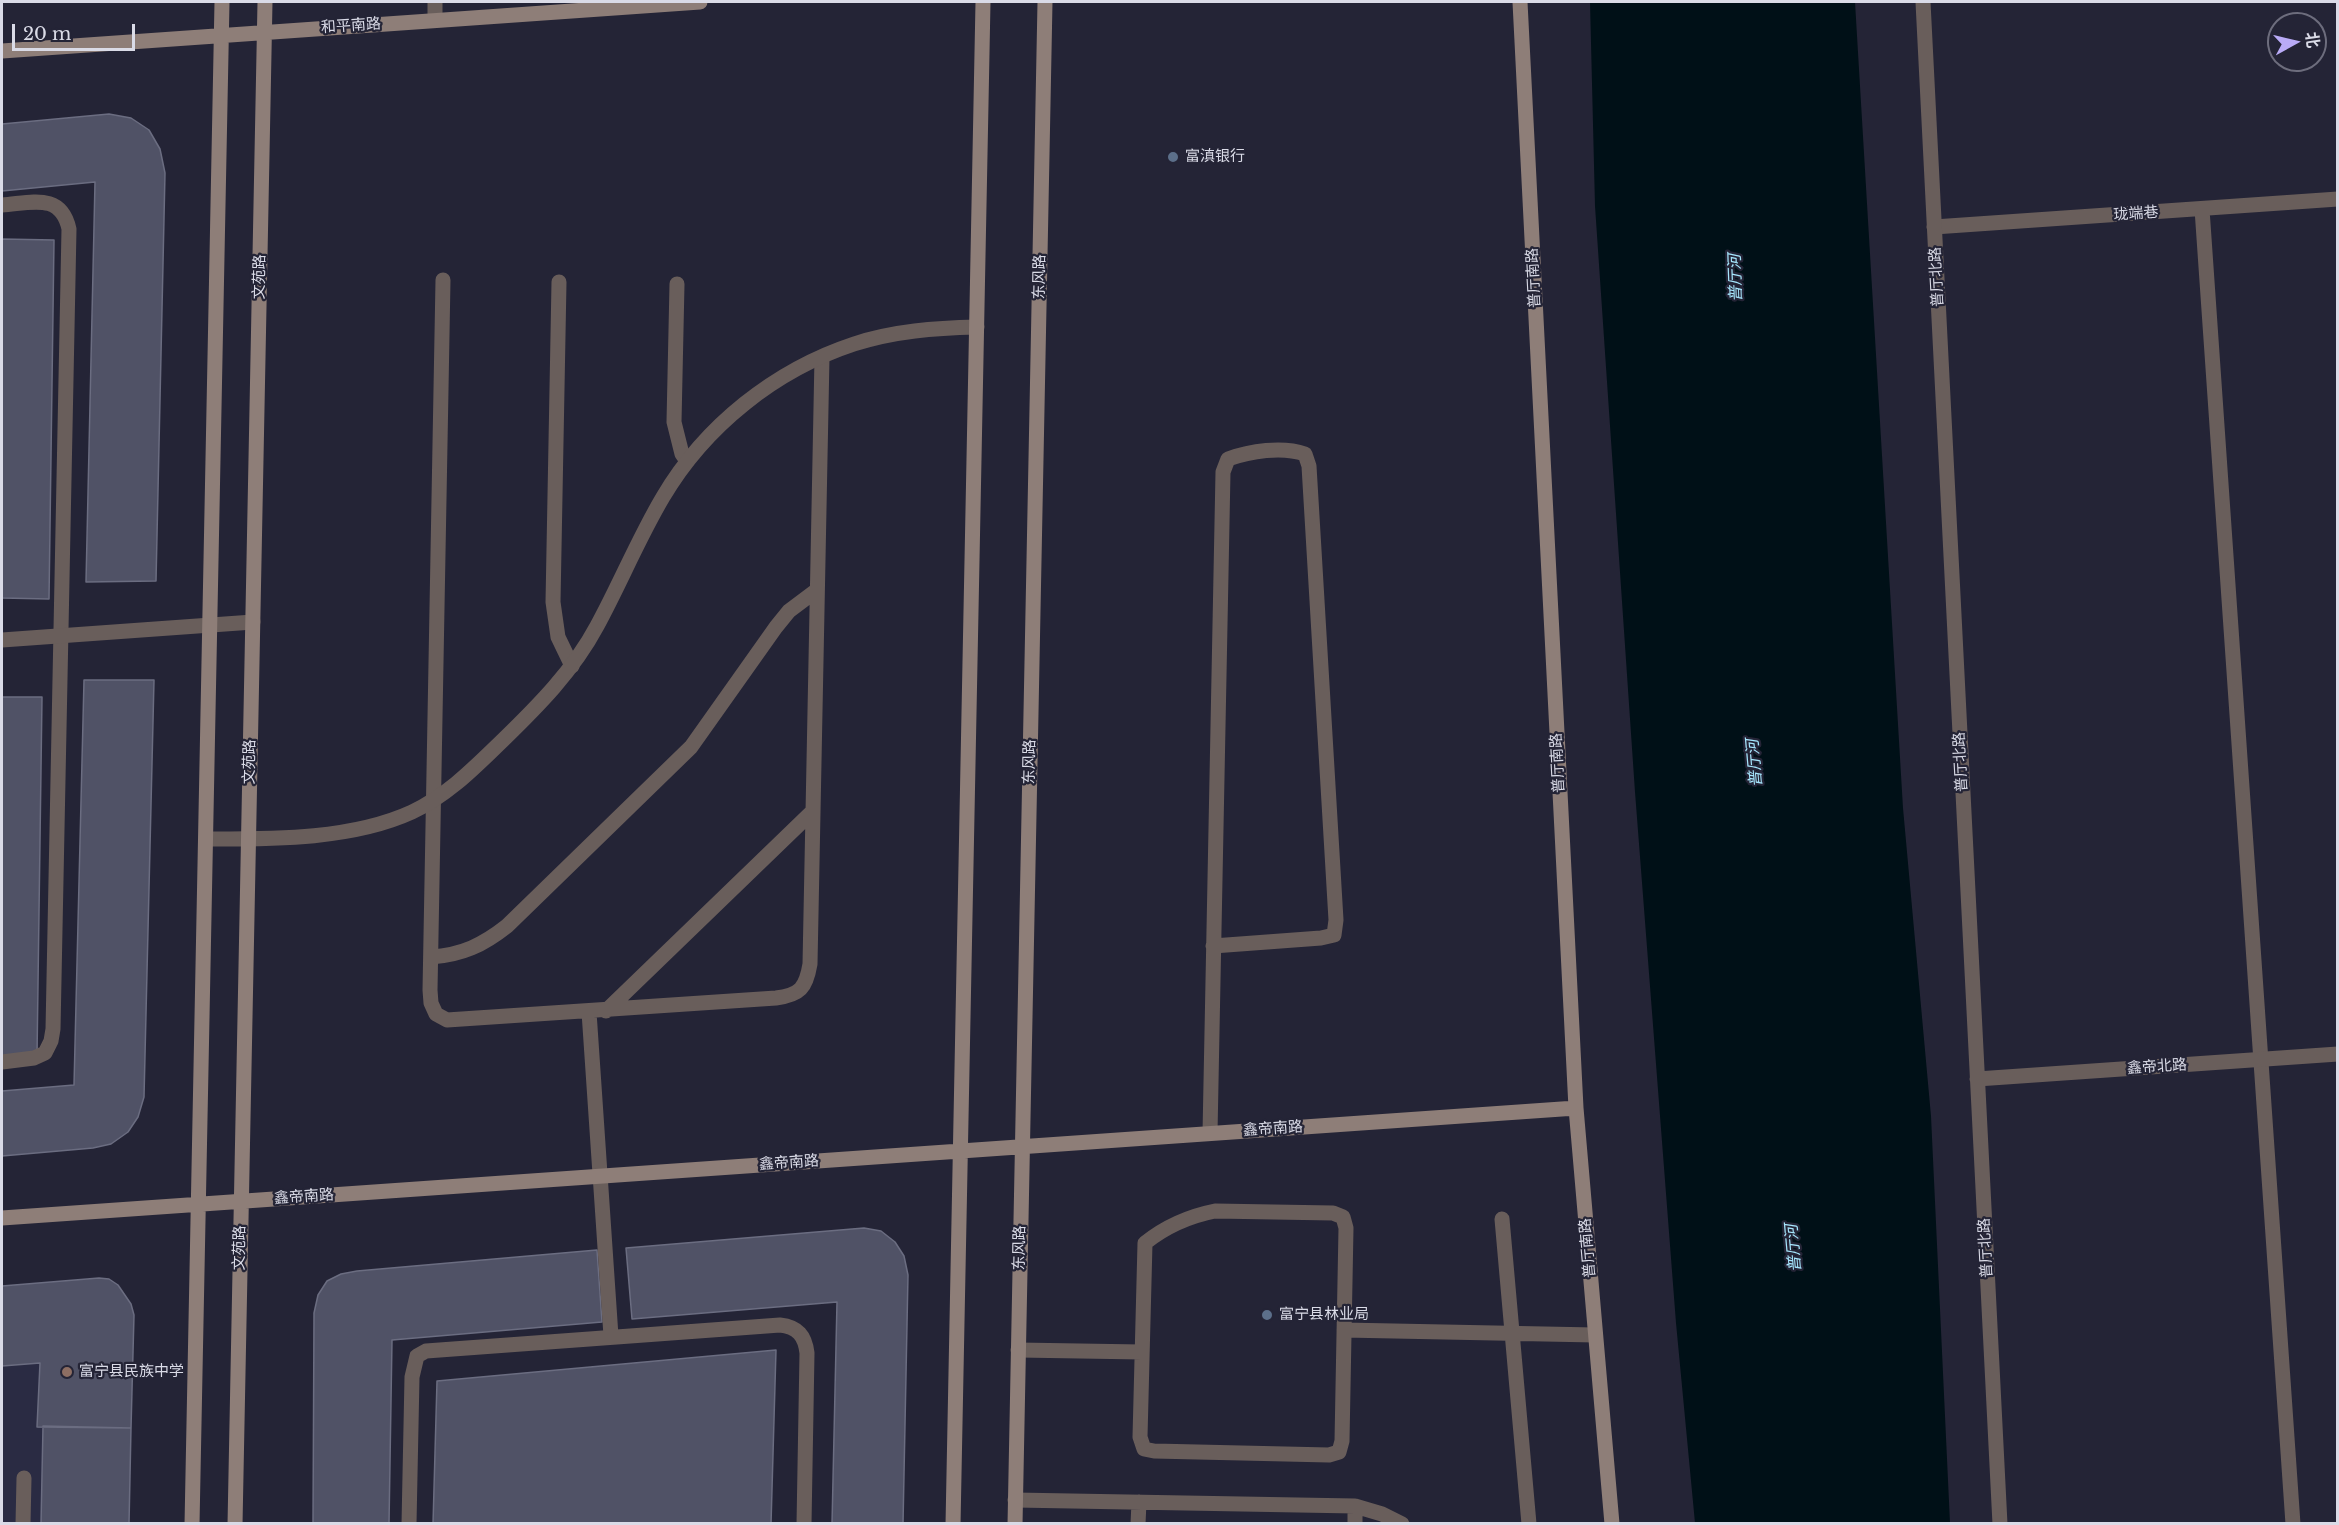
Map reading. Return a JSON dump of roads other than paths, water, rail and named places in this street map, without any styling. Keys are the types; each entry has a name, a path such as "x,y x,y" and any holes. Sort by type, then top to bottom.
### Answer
{"street":[{"path":"192,1524 222,2"},
{"name":"文苑路","path":"235,1524 265,2"},
{"path":"435,2 435,20"},
{"name":"和平南路","path":"2,51 435,20 571,6 700,2"},
{"path":"953,1524 984,2"},
{"name":"东风路","path":"1015,1524 1045,2"},
{"name":"普厅南路","path":"1520,2 1576,1108 1612,1524"},
{"name":"普厅北路","path":"1923,2 2000,1524"},
{"name":"珑端巷","path":"1934,227 2337,199"},
{"path":"2,205 51,203 61,208 69,229 53,1029 51,1041 45,1053 28,1059 2,1062"},
{"path":"2202,209 2293,1524"},
{"path":"443,280 431,1003 436,1014 447,1020 776,998 790,996 801,990 808,978 822,357"},
{"path":"559,282 553,602 558,637 572,666"},
{"path":"677,284 674,423 682,454 687,461"},
{"path":"206,839 295,837 342,831 411,813 434,800 463,778 542,702 572,666 597,627 664,495 687,461 715,430 746,403 780,379 822,357 854,344 894,334 936,328 977,327"},
{"path":"1210,1133 1223,472 1228,459 1242,453 1294,450 1305,454 1309,466 1336,920 1334,935 1321,938 1214,946"},
{"path":"431,957 451,955 472,949 490,940 507,926 691,747 776,627 789,611 818,590"},
{"path":"2,640 253,622"},
{"path":"606,1011 813,811"},
{"path":"589,1012 611,1336"},
{"name":"鑫帝北路","path":"1977,1079 2337,1054"},
{"name":"鑫帝南路","path":"2,1218 1576,1108"},
{"path":"1215,1211 1333,1213 1343,1217 1346,1228 1344,1330 1342,1442 1339,1452 1329,1455 1144,1449 1140,1437 1145,1244 1155,1236 1188,1218 1215,1211"},
{"path":"1502,1219 1529,1524"},
{"path":"409,1524 412,1377 417,1356 436,1349 780,1325 791,1326 806,1342 804,1524"},
{"path":"1344,1330 1595,1335"},
{"path":"1018,1350 1142,1352"},
{"path":"22,1524 24,1478"},
{"path":"1015,1500 1355,1506 1382,1514 1402,1524"},
{"path":"1138,1524 1139,1502"},
{"path":"1355,1506 1355,1524"}],"water":[{"name":"普厅河","path":"1590,2 1855,2 1903,808 1931,1116 1950,1523 1695,1523 1676,1323 1635,792 1595,206"}],"place":[{"name":"富滇银行","path":"1173,157"},
{"name":"富宁县林业局","path":"1267,1315"},
{"name":"富宁县民族中学","path":"67,1372"}]}
